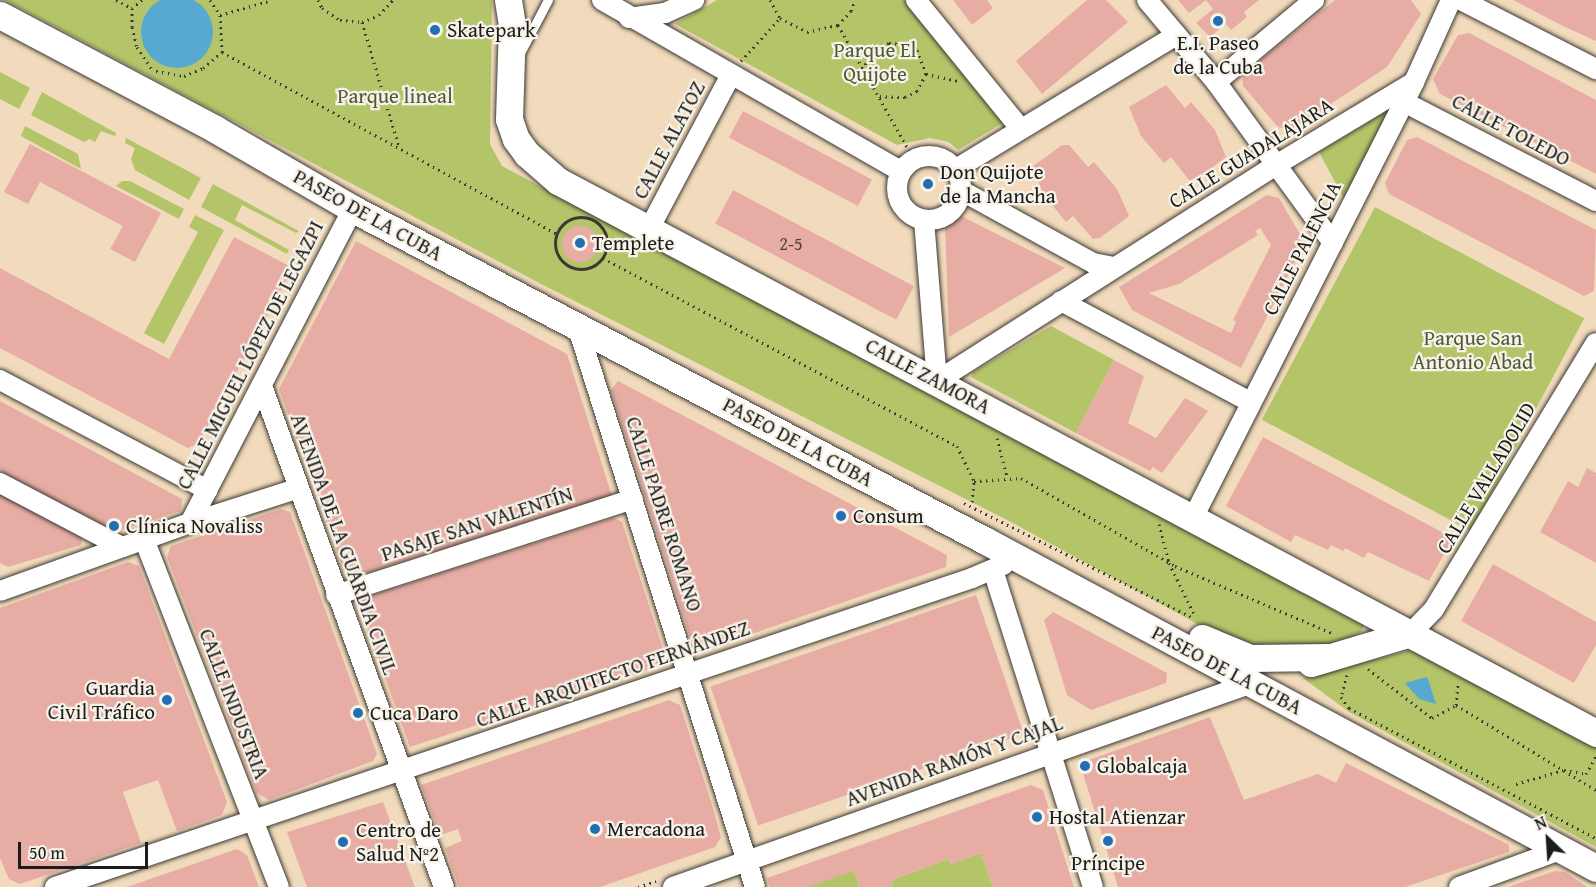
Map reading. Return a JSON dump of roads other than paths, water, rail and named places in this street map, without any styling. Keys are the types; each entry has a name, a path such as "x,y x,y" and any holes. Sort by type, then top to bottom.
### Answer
{"main road":[{"name":"CALLE ZAMORA","path":"508,0 512,24 509,119 516,140 527,154 558,181 1596,733"},
{"name":"PASEO DE LA CUBA","path":"0,15 215,129 353,209 578,328 1002,563 1252,683 1596,868"},
{"path":"1002,563 1043,555 1196,635 1250,658 1333,647 1411,633"},
{"path":"1252,683 1333,647"}],"street":[{"path":"602,0 629,18 731,75 908,165 937,156 956,169 962,191 953,210 945,216 924,220 906,210 897,192 908,165"},
{"path":"629,18 665,13 694,0"},
{"path":"916,0 1021,129"},
{"path":"1147,0 1216,82 1333,243"},
{"path":"1216,82 1314,0"},
{"name":"CALLE PALENCIA","path":"1193,518 1414,82 1451,0"},
{"path":"1461,0 1596,69"},
{"path":"956,169 1176,35"},
{"name":"CALLE ALATOZ","path":"649,229 731,75"},
{"name":"CALLE GUADALAJARA","path":"937,381 1113,267 1414,82"},
{"name":"CALLE TOLEDO","path":"1404,102 1596,201"},
{"path":"962,191 1093,263 1113,267"},
{"name":"CALLE MIGUEL LÓPEZ DE LEGAZPI","path":"190,523 353,209"},
{"path":"924,220 937,381"},
{"path":"1060,301 1250,402"},
{"name":"CALLE PADRE ROMANO","path":"578,328 690,672 755,887"},
{"name":"CALLE VALLADOLID","path":"1411,633 1434,609 1596,343"},
{"path":"0,380 208,490"},
{"name":"AVENIDA DE LA GUARDIA CIVIL","path":"262,386 336,595 444,887"},
{"path":"0,483 122,547"},
{"name":"CALLE MIGUEL LÓPEZ DE LEGAZPI","path":"0,591 190,523 298,488"},
{"name":"PASAJE SAN VALENTÍN","path":"336,595 633,499"},
{"name":"CALLE INDUSTRIA","path":"144,539 279,887"},
{"path":"1002,563 1050,752 1093,887"},
{"name":"CALLE ARQUITECTO FERNÁNDEZ","path":"55,887 402,773 1002,563"},
{"path":"0,575 19,585"},
{"name":"AVENIDA RAMÓN Y CAJAL","path":"673,887 1050,752 1252,683"},
{"path":"1459,887 1560,850"}],"lane":[{"name":"CALLE ZAMORA","path":"511,71 548,0"}],"water":[{"path":"177,-4 191,-1 203,6 210,18 213,32 210,46 203,58 191,65 177,68 163,65 151,58 144,46 141,32 144,18 151,6 163,-1"},
{"path":"1426,677 1436,704 1419,699 1405,683"}],"place":[{"name":"E.I. Paseo de la Cuba","path":"1218,21"},
{"name":"Skatepark","path":"435,30"},
{"name":"Don Quijote de la Mancha","path":"928,184"},
{"name":"Templete","path":"580,243"},
{"name":"Consum","path":"841,516"},
{"name":"Clínica Novaliss","path":"114,526"},
{"name":"Guardia Civil Tráfico","path":"167,700"},
{"name":"Cuca Daro","path":"358,713"},
{"name":"Globalcaja","path":"1085,766"},
{"name":"Hostal Atienzar","path":"1037,817"},
{"name":"Mercadona","path":"595,829"},
{"name":"Príncipe","path":"1108,841"},
{"name":"Centro de Salud Nº2","path":"343,842"}],"park label":[{"name":"Parque El Quijote","path":"875,62"},
{"name":"Parque lineal","path":"395,96"},
{"name":"Parque San Antonio Abad","path":"1473,350"}]}
